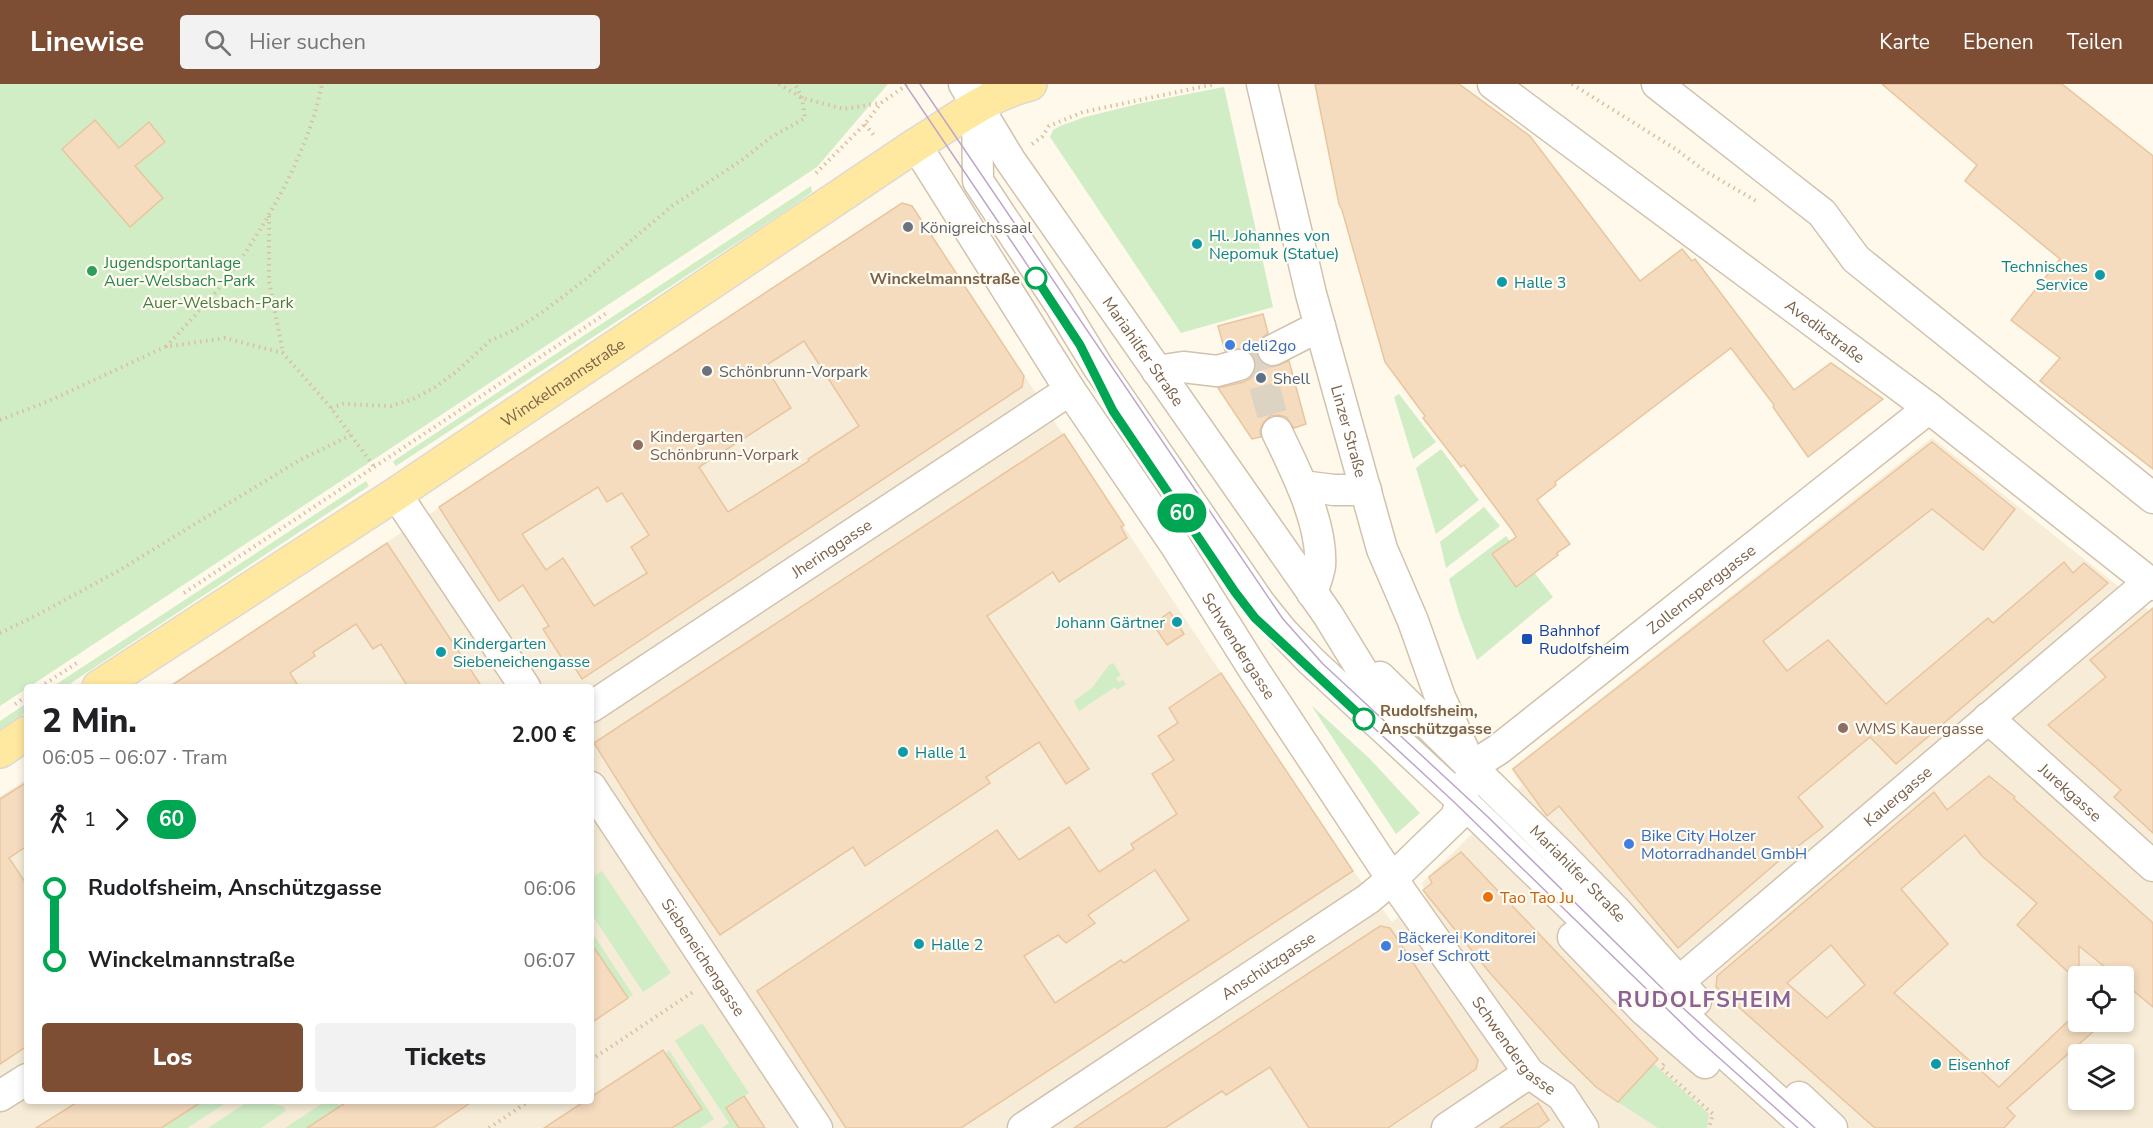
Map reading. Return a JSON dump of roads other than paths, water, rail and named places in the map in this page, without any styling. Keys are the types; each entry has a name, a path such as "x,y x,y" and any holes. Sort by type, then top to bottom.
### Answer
{"main road":[{"name":"Winckelmannstraße","path":"104,684 396,494 916,145 971,95 1030,84"},
{"path":"0,751 24,735"}],"street":[{"name":"Linzer Straße","path":"1262,84 1320,326 1388,565 1413,621 1440,697 1471,767"},
{"name":"Avedikstraße","path":"1492,84 1929,408 2151,584"},
{"path":"1658,84 1822,213 1856,259 2153,498"},
{"name":"Mariahilfer Straße","path":"971,95 1010,160 1320,604 1415,758 1458,808"},
{"path":"971,95 978,182 1098,366 1259,602 1283,632 1415,758"},
{"name":"Schwendergasse","path":"916,145 1070,390 1176,546 1254,670 1392,879 1529,1073 1562,1096 1583,1128"},
{"path":"1273,350 1320,326"},
{"path":"1156,371 1183,368 1217,371 1239,365"},
{"name":"Jheringgasse","path":"594,705 1070,390"},
{"name":"Zollernsperggasse","path":"1471,767 1508,741 1929,408"},
{"path":"1278,432 1313,515 1320,553 1320,604 1458,808 1808,1128"},
{"path":"1302,486 1334,490 1366,490"},
{"path":"396,494 523,684"},
{"name":"Kauergasse","path":"1662,996 1988,718 2151,584"},
{"name":"Mariahilfer Straße","path":"1320,604 1368,664 1617,912 1662,996 1780,1128"},
{"name":"Jurekgasse","path":"1988,718 2153,866"},
{"name":"Anschützgasse","path":"1023,1128 1358,906 1392,879 1458,808 1471,767"},
{"name":"Siebeneichengasse","path":"594,792 817,1128"},
{"name":"Mariahilfer Straße","path":"1662,996 1714,1020 1832,1128"},
{"path":"1447,1128 1529,1073"},
{"path":"0,1096 24,1081"}],"tunnel":[{"path":"1239,365 1257,360 1277,432"}],"tram line":[{"path":"905,84 1074,334 1106,400 1121,424 1255,618 1453,801 1699,1040 1798,1128"},
{"path":"920,84 1283,619 1323,664 1488,817 1672,998 1815,1128"},
{"name":"60","path":"1036,278 1080,345 1106,400 1235,592 1255,618 1364,719"}],"place":[{"name":"Königreichssaal","path":"908,227"},
{"name":"Hl. Johannes von Nepomuk (Statue)","path":"1197,244"},
{"name":"Jugendsportanlage Auer-Welsbach-Park","path":"92,271"},
{"name":"Technisches Service","path":"2100,275"},
{"name":"Winckelmannstraße","path":"1036,278"},
{"name":"Halle 3","path":"1502,282"},
{"name":"deli2go","path":"1230,345"},
{"name":"Schönbrunn-Vorpark","path":"707,371"},
{"name":"Shell","path":"1261,378"},
{"name":"Kindergarten Schönbrunn-Vorpark","path":"638,445"},
{"name":"Johann Gärtner","path":"1177,622"},
{"name":"Bahnhof Rudolfsheim","path":"1527,639"},
{"name":"Kindergarten Siebeneichengasse","path":"441,652"},
{"name":"Rudolfsheim, Anschützgasse","path":"1364,719"},
{"name":"WMS Kauergasse","path":"1843,728"},
{"name":"Halle 1","path":"903,752"},
{"name":"Bike City Holzer Motorradhandel GmbH","path":"1629,844"},
{"name":"Tao Tao Ju","path":"1488,897"},
{"name":"Halle 2","path":"919,944"},
{"name":"Bäckerei Konditorei Josef Schrott","path":"1386,946"},
{"name":"Eisenhof","path":"1936,1064"}],"district":[{"name":"RUDOLFSHEIM","path":"1705,999"}],"park label":[{"name":"Auer-Welsbach-Park","path":"218,302"}]}
